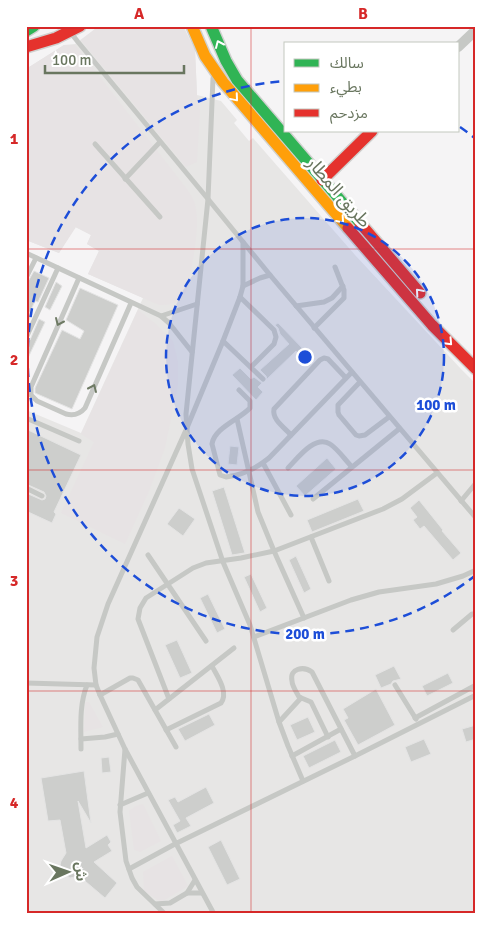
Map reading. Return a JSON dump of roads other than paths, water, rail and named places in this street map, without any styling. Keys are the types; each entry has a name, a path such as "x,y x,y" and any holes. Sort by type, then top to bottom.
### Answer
{"main road":[{"path":"26,31 34,26"},
{"path":"26,47 51,40 73,27 84,31 92,26"},
{"name":"طريق المطار","path":"192,26 204,55 236,99 426,317 476,369"},
{"name":"طريق المطار","path":"211,26 226,61 249,95 428,303"},
{"path":"214,70 226,61"},
{"path":"322,180 371,132"},
{"path":"447,324 476,354"}],"street":[{"path":"460,45 476,30"}],"lane":[{"path":"73,27 78,42 160,142 314,328 476,518"},
{"path":"214,70 208,199 186,414 186,430 192,469 223,562 254,637 279,722 303,781"},
{"path":"125,179 160,142"},
{"path":"95,144 160,217"},
{"path":"214,914 125,749 96,685 94,668 97,637 108,604 186,430 240,297 244,264 243,242"},
{"path":"26,253 161,316 169,323 192,353"},
{"path":"26,278 36,258"},
{"path":"314,328 344,298 343,286 335,267"},
{"path":"26,338 58,268"},
{"path":"242,286 270,275"},
{"path":"79,278 31,387 31,395 37,401 72,416 82,412 131,302"},
{"path":"296,306 328,300 343,286"},
{"path":"240,297 274,330 276,337 274,344 251,367"},
{"path":"328,300 334,309"},
{"path":"161,316 197,304"},
{"path":"223,341 263,379"},
{"path":"291,435 275,418 274,409 320,360 328,359 346,378"},
{"path":"239,390 250,401 249,410 217,433 212,444 220,475 223,477 229,477 263,463 352,372"},
{"path":"360,382 338,406 339,415 359,436 365,435 389,417"},
{"path":"26,418 78,441"},
{"path":"237,418 258,512 304,618"},
{"path":"313,500 399,429"},
{"path":"288,468 312,444 320,441 331,444 352,467"},
{"path":"263,463 291,515"},
{"path":"169,699 138,619 140,608 146,598 200,565 274,551 393,505 437,473"},
{"path":"461,501 476,484"},
{"path":"26,488 42,496"},
{"path":"311,536 329,581"},
{"path":"148,555 206,641"},
{"path":"254,637 379,592 436,584 476,570"},
{"path":"453,630 472,614 476,614"},
{"path":"155,710 234,648"},
{"path":"166,730 224,700 224,692 212,666"},
{"path":"328,737 311,702 298,695 292,681 294,672 299,669 304,668 312,672 355,756"},
{"path":"100,695 130,678 138,680 176,747"},
{"path":"26,683 96,685"},
{"path":"415,718 476,684"},
{"path":"80,749 81,705 87,685"},
{"path":"395,685 418,724"},
{"path":"129,869 175,844 476,695"},
{"path":"279,722 301,698"},
{"path":"292,756 342,729"},
{"path":"81,738 105,737 118,734"},
{"path":"125,749 120,820 126,861 137,887 165,914 170,903"},
{"path":"120,805 148,793"},
{"path":"155,904 170,903 187,893 195,880"},
{"path":"187,893 202,893"}]}
